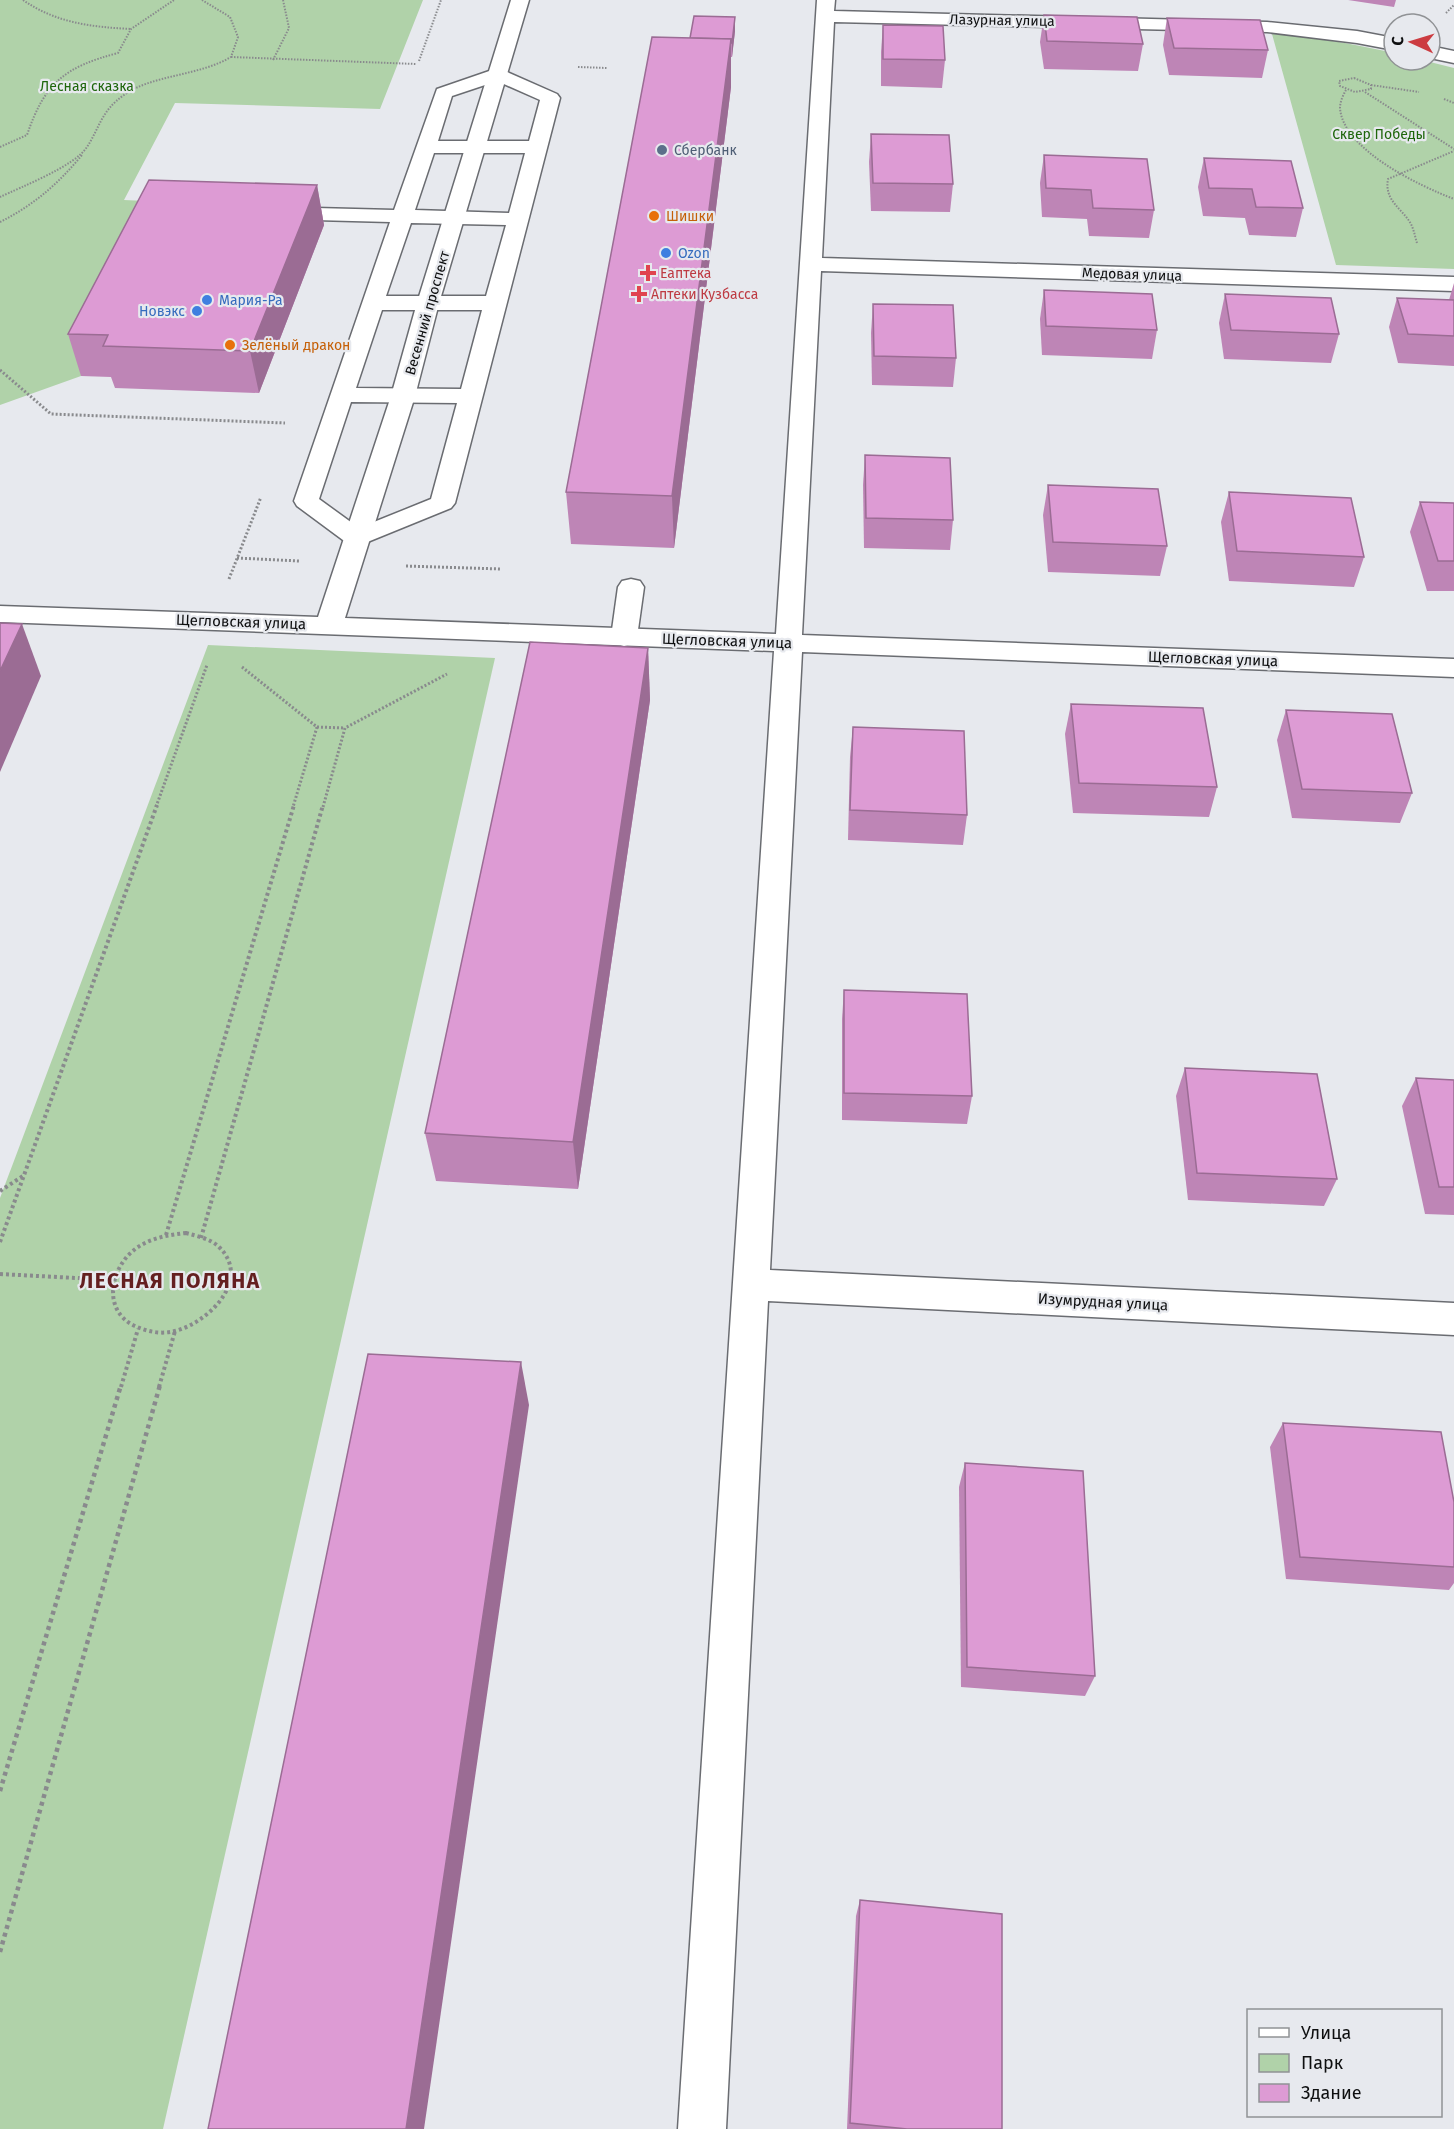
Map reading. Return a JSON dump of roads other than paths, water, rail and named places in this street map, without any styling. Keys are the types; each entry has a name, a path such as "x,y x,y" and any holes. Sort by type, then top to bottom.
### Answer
{"street":[{"name":"Весенний проспект","path":"329,626 403,396 428,303 520,0"},
{"path":"702,2129 826,8"},
{"name":"Лазурная улица","path":"826,8 1267,27 1382,42"},
{"path":"498,74 550,98 442,503 356,538 306,501 444,93 498,74"},
{"path":"426,147 537,147"},
{"path":"254,212 518,219"},
{"name":"Медовая улица","path":"810,264 1454,284"},
{"path":"373,303 495,303"},
{"path":"341,394 470,396"},
{"path":"624,637 631,587"},
{"name":"Щегловская улица","path":"0,614 214,633 329,626 1454,668"},
{"name":"Изумрудная улица","path":"751,1285 1454,1319"}],"place":[{"name":"Сбербанк","path":"662,150"},
{"name":"Шишки","path":"654,216"},
{"name":"Ozon","path":"666,253"},
{"name":"Еаптека","path":"648,273"},
{"name":"Аптеки Кузбасса","path":"639,294"},
{"name":"Мария-Ра","path":"207,300"},
{"name":"Новэкс","path":"197,311"},
{"name":"Зелёный дракон","path":"230,345"}],"district":[{"name":"ЛЕСНАЯ ПОЛЯНА","path":"170,1281"}],"park label":[{"name":"Лесная сказка","path":"87,86"},
{"name":"Сквер Победы","path":"1379,134"}]}
